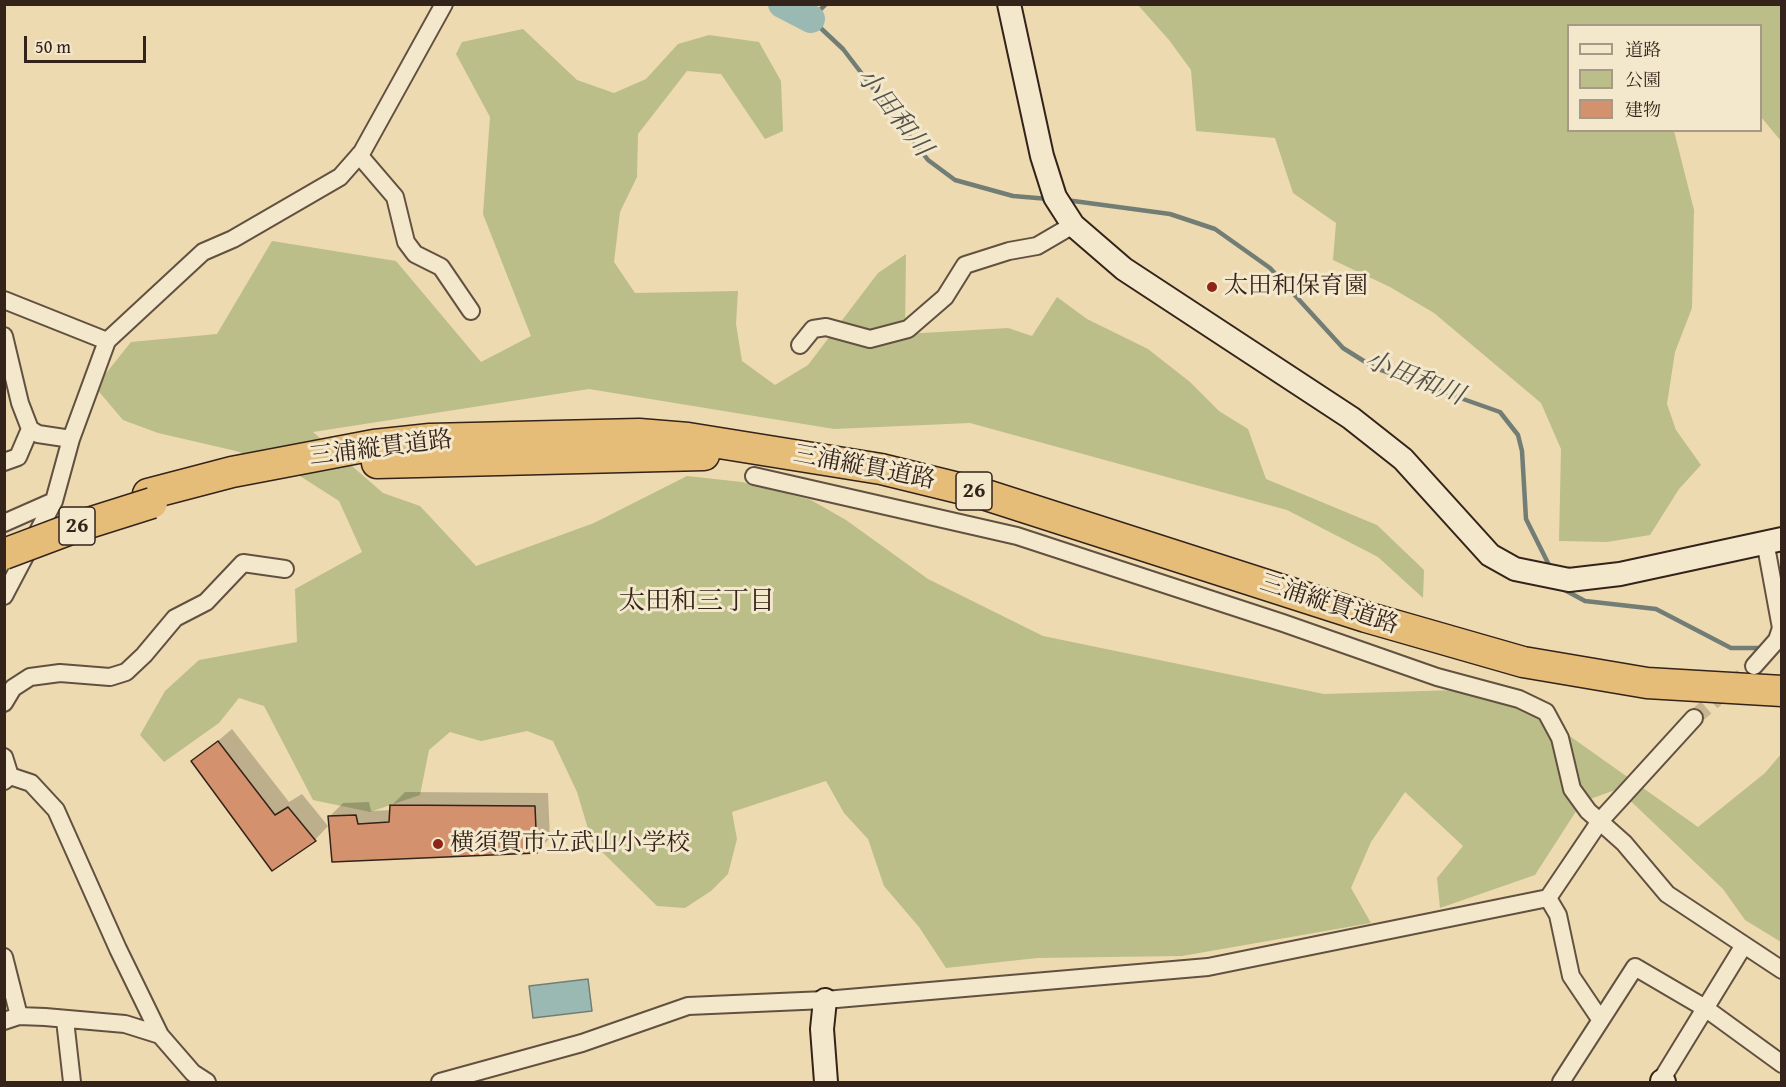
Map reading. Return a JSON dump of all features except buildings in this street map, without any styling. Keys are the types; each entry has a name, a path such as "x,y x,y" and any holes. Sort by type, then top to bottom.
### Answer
{"highway":[{"name":"三浦縦貫道路","path":"4,554 150,498 232,472 385,443 430,439 639,434 688,438 881,469 983,494 1365,617 1523,662 1647,683 1782,691"},
{"name":"三浦縦貫道路","path":"4,544 74,518 150,498 298,469 357,464 706,455 751,457 878,478 980,502 1363,626 1523,672 1633,690 1782,701"}],"street":[{"path":"4,596 54,501 71,439 107,341 203,252 233,239 340,177 359,155 444,4"},
{"path":"1010,4 1042,156 1054,197 1073,225 1124,269 1351,418 1403,459 1491,555 1515,569 1569,580 1620,574 1773,540 1781,628 1777,640 1754,666"},
{"path":"359,155 395,196 406,242 416,254 441,267 471,311"},
{"path":"800,345 813,329 826,327 870,339 908,329 945,297 965,265 1009,251 1037,246 1073,225"},
{"path":"4,300 107,341"},
{"path":"4,336 10,378 30,429 38,434 71,439"},
{"path":"4,462 18,457 30,429"},
{"path":"754,476 1017,536 1272,619 1437,677 1519,699 1546,712 1560,738 1572,789 1588,811 1624,843 1667,894 1782,970"},
{"path":"4,523 54,501"},
{"path":"4,703 13,688 30,677 60,673 110,677 126,672 144,655 175,618 206,602 243,563 285,569"},
{"path":"443,1082 582,1043 688,1006 825,1000 1208,967 1548,898 1600,821 1694,718"},
{"path":"4,757 7,778 31,783 56,810 118,949 160,1035 193,1072 207,1083"},
{"path":"1548,898 1558,915 1571,976 1600,1019"},
{"path":"1662,1082 1744,945"},
{"path":"4,957 12,1019 124,1024 160,1035"},
{"path":"1561,1083 1635,967 1706,1008 1782,1064"},
{"path":"825,1000 822,1029 826,1083"},
{"path":"65,1020 72,1083"}],"green space":[{"path":"1138,5 1781,5 1781,141 1762,118 1762,24 1567,24 1567,132 1674,132 1694,210 1692,308 1675,352 1667,404 1676,430 1701,465 1679,489 1650,535 1607,542 1559,541 1561,449 1541,403 1434,313 1390,287 1333,260 1336,223 1293,193 1275,138 1196,131 1191,70 1169,40"},
{"path":"523,29 577,80 614,93 646,79 678,44 709,35 759,42 781,81 783,131 765,139 721,74 687,71 638,134 637,177 620,212 614,262 635,293 738,291 736,324 742,361 775,385 808,365 878,273 906,254 905,334 1008,328 1032,336 1057,297 1087,319 1148,349 1190,382 1219,411 1248,429 1266,479 1377,525 1424,570 1423,598 1378,557 1287,510 970,423 834,429 589,389 313,432 383,493 420,506 476,566 594,523 687,476 742,482 811,500 846,520 928,579 1043,636 1324,694 1490,689 1557,727 1698,827 1765,773 1781,754 1781,942 1745,920 1723,889 1618,789 1582,802 1535,875 1440,908 1437,878 1463,846 1405,792 1371,842 1351,888 1371,923 1182,956 1037,958 946,968 919,927 884,886 868,839 844,813 826,781 732,812 737,839 728,874 711,891 685,908 657,906 592,842 577,792 553,741 527,731 481,741 450,732 429,750 420,795 370,812 313,800 264,706 239,698 219,723 164,762 140,735 165,691 199,660 297,642 295,589 362,552 339,501 289,469 236,451 158,433 123,420 95,387 131,342 217,334 272,241 396,261 481,362 531,336 483,214 490,117 456,54 462,42"}],"water":[{"path":"588,979 592,1011 533,1018 529,986"}],"waterway":[{"name":"小田和川","path":"782,4 811,19"},
{"name":"小田和川","path":"826,4 811,19 843,49 928,160 955,180 1013,196 1049,199"},
{"name":"小田和川","path":"1066,200 1170,214 1215,229 1270,268 1343,348 1375,368 1500,412 1518,435 1522,451 1526,519 1550,567"},
{"name":"小田和川","path":"1561,588 1585,601 1656,609 1731,648 1764,648"}],"tunnel":[{"path":"1694,718 1754,666"}],"place":[{"name":"太田和保育園","path":"1212,287"},
{"name":"横須賀市立武山小学校","path":"438,844"}],"district":[{"name":"太田和三丁目","path":"697,602"}]}
